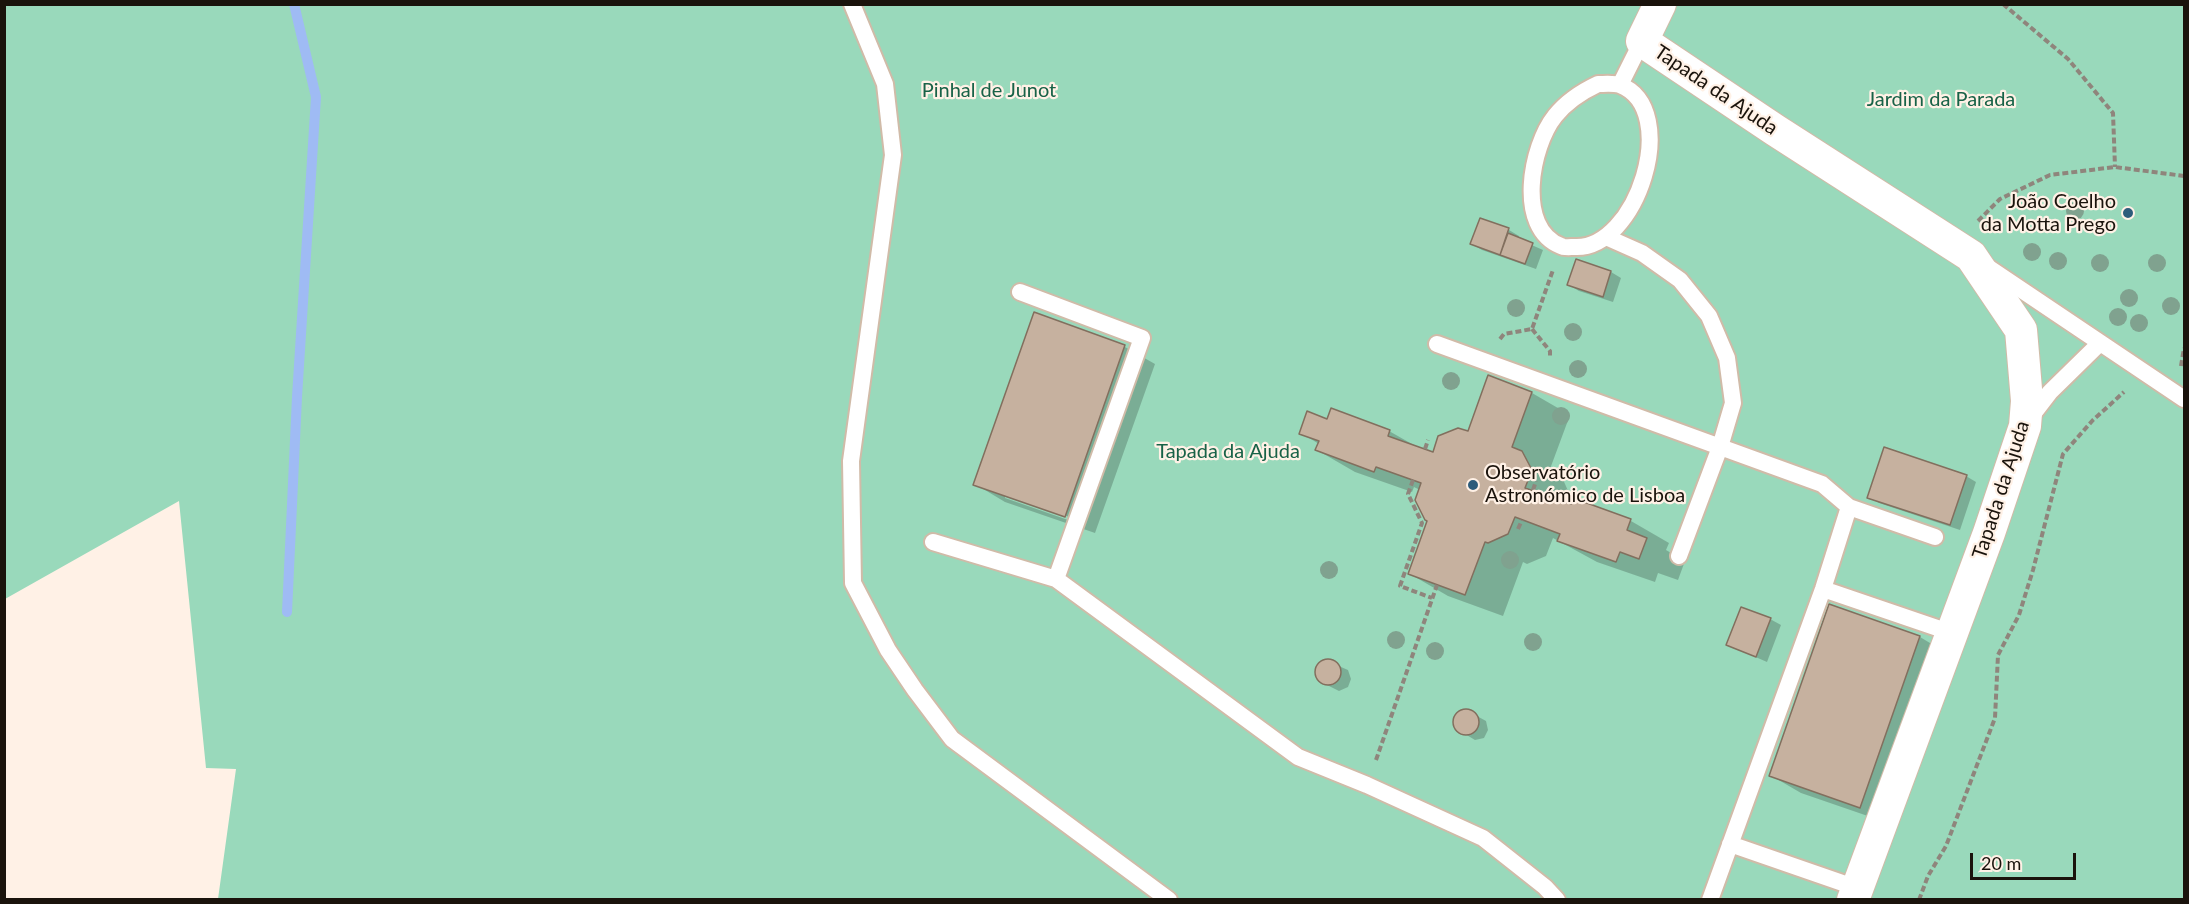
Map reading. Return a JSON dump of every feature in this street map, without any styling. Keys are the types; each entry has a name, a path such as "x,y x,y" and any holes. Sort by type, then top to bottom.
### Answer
{"street":[{"name":"Tapada da Ajuda","path":"1660,4 1642,40 1775,130 1963,251 2021,330 2027,401 2025,426 1989,533 1855,894"}],"lane":[{"path":"852,4 885,84 893,155 851,461 853,583 888,650 952,739 1169,900"},
{"path":"1620,85 1642,40"},
{"path":"1598,84 1620,85 1638,98 1648,122 1650,153 1643,185 1627,214 1606,237 1584,248 1561,247 1543,233 1533,210 1531,180 1539,147 1554,118 1575,96 1598,84"},
{"path":"1606,237 1642,253 1680,280 1709,316 1727,358 1733,404 1720,447 1679,556"},
{"path":"1963,251 2184,399"},
{"path":"1020,292 1142,338 1056,579"},
{"path":"2025,426 2050,392 2100,343"},
{"path":"1437,344 1822,484 1849,507 1935,537"},
{"path":"1710,900 1823,589 1849,507"},
{"path":"933,542 1056,579 1298,757 1367,785 1483,838 1545,887 1557,900"},
{"path":"1823,589 1952,633"},
{"path":"1730,844 1855,894"}],"path":[{"path":"2003,4 2068,59 2113,113 2115,167"},
{"path":"1963,251 2000,199 2050,175 2115,167 2184,176"},
{"path":"1485,362 1493,347 1504,334 1532,329 1561,247"},
{"path":"1919,900 1928,876 1946,846 1995,718 1998,655 2019,615 2030,581 2063,454 2093,420 2145,373"},
{"path":"1425,449 1428,440"},
{"path":"1413,480 1408,494 1422,523 1400,586 1432,598"},
{"path":"1533,490 1536,481"},
{"path":"1518,529 1522,520"},
{"path":"1367,785 1437,585"}],"green space":[{"name":"Tapada da Ajuda","path":"5,5 2184,5 2184,899 218,899 236,769 206,768 179,501 5,599"}],"building":[{"path":"1480,218 1509,228 1500,255 1470,244"},
{"path":"1508,233 1533,243 1525,264 1500,255"},
{"path":"1576,259 1611,271 1603,297 1567,285"},
{"path":"1034,312 1125,345 1065,517 973,485"},
{"name":"Observatório Astronómico de Lisboa","path":"1488,375 1532,392 1512,447 1522,451 1532,470 1525,488 1571,504 1573,498 1631,519 1627,530 1647,538 1639,559 1620,552 1616,562 1557,541 1560,534 1515,517 1508,534 1488,543 1485,542 1465,595 1408,574 1427,521 1415,500 1421,483 1376,467 1374,472 1315,450 1319,441 1299,434 1307,411 1327,419 1331,408 1390,430 1388,436 1433,452 1438,436 1458,428 1468,431"},
{"path":"1884,447 1967,475 1950,525 1867,498"},
{"path":"1829,604 1920,636 1860,808 1769,776"},
{"path":"1741,607 1771,618 1756,657 1726,645"},
{"path":"1328,659 1337,663 1341,672 1337,681 1328,685 1319,681 1315,672 1319,663"},
{"path":"1466,709 1475,713 1479,722 1475,731 1466,735 1457,731 1453,722 1457,713"}],"waterway":[{"path":"287,612 297,397 316,97 294,4"}],"place":[{"name":"João Coelho da Motta Prego","path":"2128,213"},
{"name":"Observatório Astronómico de Lisboa","path":"1473,485"}],"park label":[{"name":"Pinhal de Junot","path":"989,91"},
{"name":"Jardim da Parada","path":"1941,100"}]}
